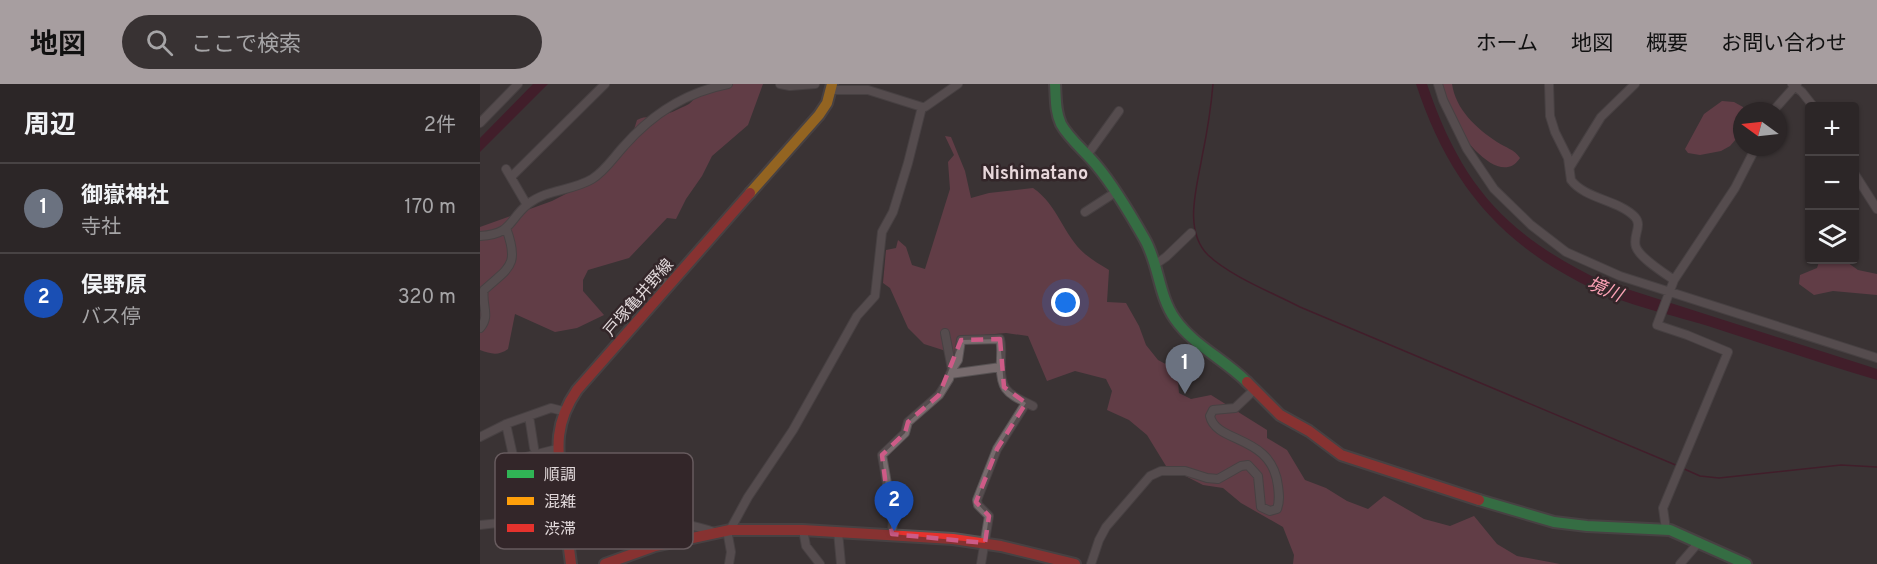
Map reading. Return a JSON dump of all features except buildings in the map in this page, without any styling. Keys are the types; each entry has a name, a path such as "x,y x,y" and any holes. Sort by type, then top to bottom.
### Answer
{"street":[{"path":"480,123 518,84"},
{"path":"510,177 605,84"},
{"path":"480,236 496,234 506,228 527,205 551,192 593,179 640,129 671,105 702,90 728,84"},
{"path":"780,84 790,86 810,84"},
{"path":"832,87 868,90 926,107 958,84"},
{"path":"1055,84 1055,103 1059,121 1065,131 1088,154 1116,192 1145,239 1156,264 1165,301 1179,324 1195,341 1236,370 1280,415 1309,431 1341,455 1357,462 1554,522 1587,526 1666,529 1746,564"},
{"path":"1438,84 1453,122 1478,168 1494,189 1524,219 1566,252 1620,276 1877,358"},
{"path":"1550,84 1550,116 1555,132 1569,158 1570,176 1574,184 1637,218 1639,225 1634,237 1638,251 1674,280"},
{"path":"1569,167 1601,117 1635,84"},
{"path":"1781,102 1795,85 1810,102"},
{"name":"戸塚亀井野線","path":"557,453 558,432 563,411 577,390 819,115 827,103 832,87"},
{"path":"693,538 725,531 793,430 857,316 876,296 882,232 893,212 922,107"},
{"path":"1088,154 1119,111"},
{"path":"1666,529 1663,508 1728,352 1658,325 1659,320 1674,280 1735,188 1751,156"},
{"path":"506,169 527,205"},
{"path":"1859,181 1877,209"},
{"path":"1085,212 1116,192"},
{"path":"480,328 486,319 484,290 503,275 510,265 511,239 506,228"},
{"path":"1156,264 1191,233"},
{"path":"662,266 663,283 666,288"},
{"path":"945,333 951,372"},
{"path":"892,534 892,519 882,455 905,433 908,422 939,395 958,360 961,340 1000,339 1004,387 1009,394 1030,404 997,449 977,500 978,505 989,516 981,564"},
{"path":"951,372 1001,367"},
{"path":"1091,564 1099,540 1106,528 1147,479 1158,472 1185,471 1207,478 1218,478 1241,466 1248,465 1258,476 1261,507 1270,512 1277,509 1279,502 1276,475 1269,460 1253,445 1218,428 1210,419 1213,410 1235,408 1254,390"},
{"path":"480,437 506,424 551,408 563,411"},
{"path":"529,416 534,448"},
{"path":"506,424 512,453"},
{"path":"541,453 557,449"},
{"path":"480,525 495,523"},
{"path":"693,526 725,531 803,530 892,534 986,543 1075,564"},
{"path":"803,530 806,546 820,564"},
{"path":"725,531 731,552 729,564"},
{"path":"838,532 841,564"},
{"path":"1680,564 1699,542"},
{"name":"戸塚亀井野線","path":"569,549 571,564"},
{"path":"605,564 647,549"}],"highlighted area":[{"path":"1000,339 1004,387 1026,403 997,449 976,502 989,516 985,543 892,534 882,455 905,433 908,422 939,395 961,340"}],"shaded area":[{"path":"710,84 763,84 748,125 712,156 676,219 667,218 629,258 588,270 583,280 583,291 604,315 577,328 555,332 515,314 508,349 494,354 480,350 480,227 552,201 597,178 631,139 637,120 673,112 692,102"},
{"path":"1438,84 1452,84 1458,102 1468,118 1482,131 1518,155 1520,158 1512,166 1503,167 1494,164 1475,150 1454,123"},
{"path":"1722,101 1734,102 1733,143 1721,151 1700,155 1688,153 1685,149 1704,114"},
{"path":"945,136 951,137 965,171 971,198 989,193 1033,188 1042,195 1077,246 1109,270 1107,302 1126,303 1139,326 1146,345 1158,360 1177,370 1179,393 1191,399 1211,395 1267,430 1267,438 1287,450 1305,480 1326,488 1347,501 1368,509 1384,496 1424,519 1450,526 1474,516 1497,544 1517,556 1560,564 1293,564 1294,555 1283,527 1241,503 1223,488 1203,485 1166,466 1147,435 1129,420 1107,410 1112,391 1106,379 1075,371 1047,381 1028,336 1006,333 961,337 953,371 946,351 924,344 908,328 890,288 883,283 886,250 896,248 898,240 906,247 912,265 925,269 950,189 948,162 954,155"},
{"path":"1818,264 1850,264 1858,270 1877,274 1877,295 1833,291 1814,295 1799,284 1800,275 1817,268"}],"water":[{"path":"533,84 548,84 480,152 480,138"},
{"name":"境川","path":"1416,84 1427,84 1440,120 1472,179 1513,225 1539,245 1602,281 1877,369 1877,380 1626,302 1579,282 1549,264 1521,245 1476,200 1442,147"}],"waterway":[{"path":"1213,84 1195,195 1194,221 1200,245 1217,263 1300,307 1678,466"},
{"path":"1682,468 1700,476 1719,478 1841,465 1877,467"}],"traffic: fast":[{"path":"1055,84 1061,124 1068,135 1103,173 1139,230 1153,258 1169,310 1191,337 1247,382"},
{"path":"1479,500 1554,522 1670,530 1746,564"}],"traffic: slow":[{"path":"750,193 819,115 827,103 832,84"}],"traffic: jam":[{"path":"558,453 560,428 569,403 577,390 750,193"},
{"path":"1247,382 1280,415 1309,431 1341,455 1479,500"},
{"path":"693,538 730,530 803,530 953,539 1001,546 1075,564"},
{"path":"569,549 571,564"},
{"path":"605,564 647,549"}],"place":[{"name":"御嶽神社","path":"1185,394"},
{"name":"俣野原","path":"894,531"}],"district":[{"name":"Nishimatano","path":"1035,173"}]}
